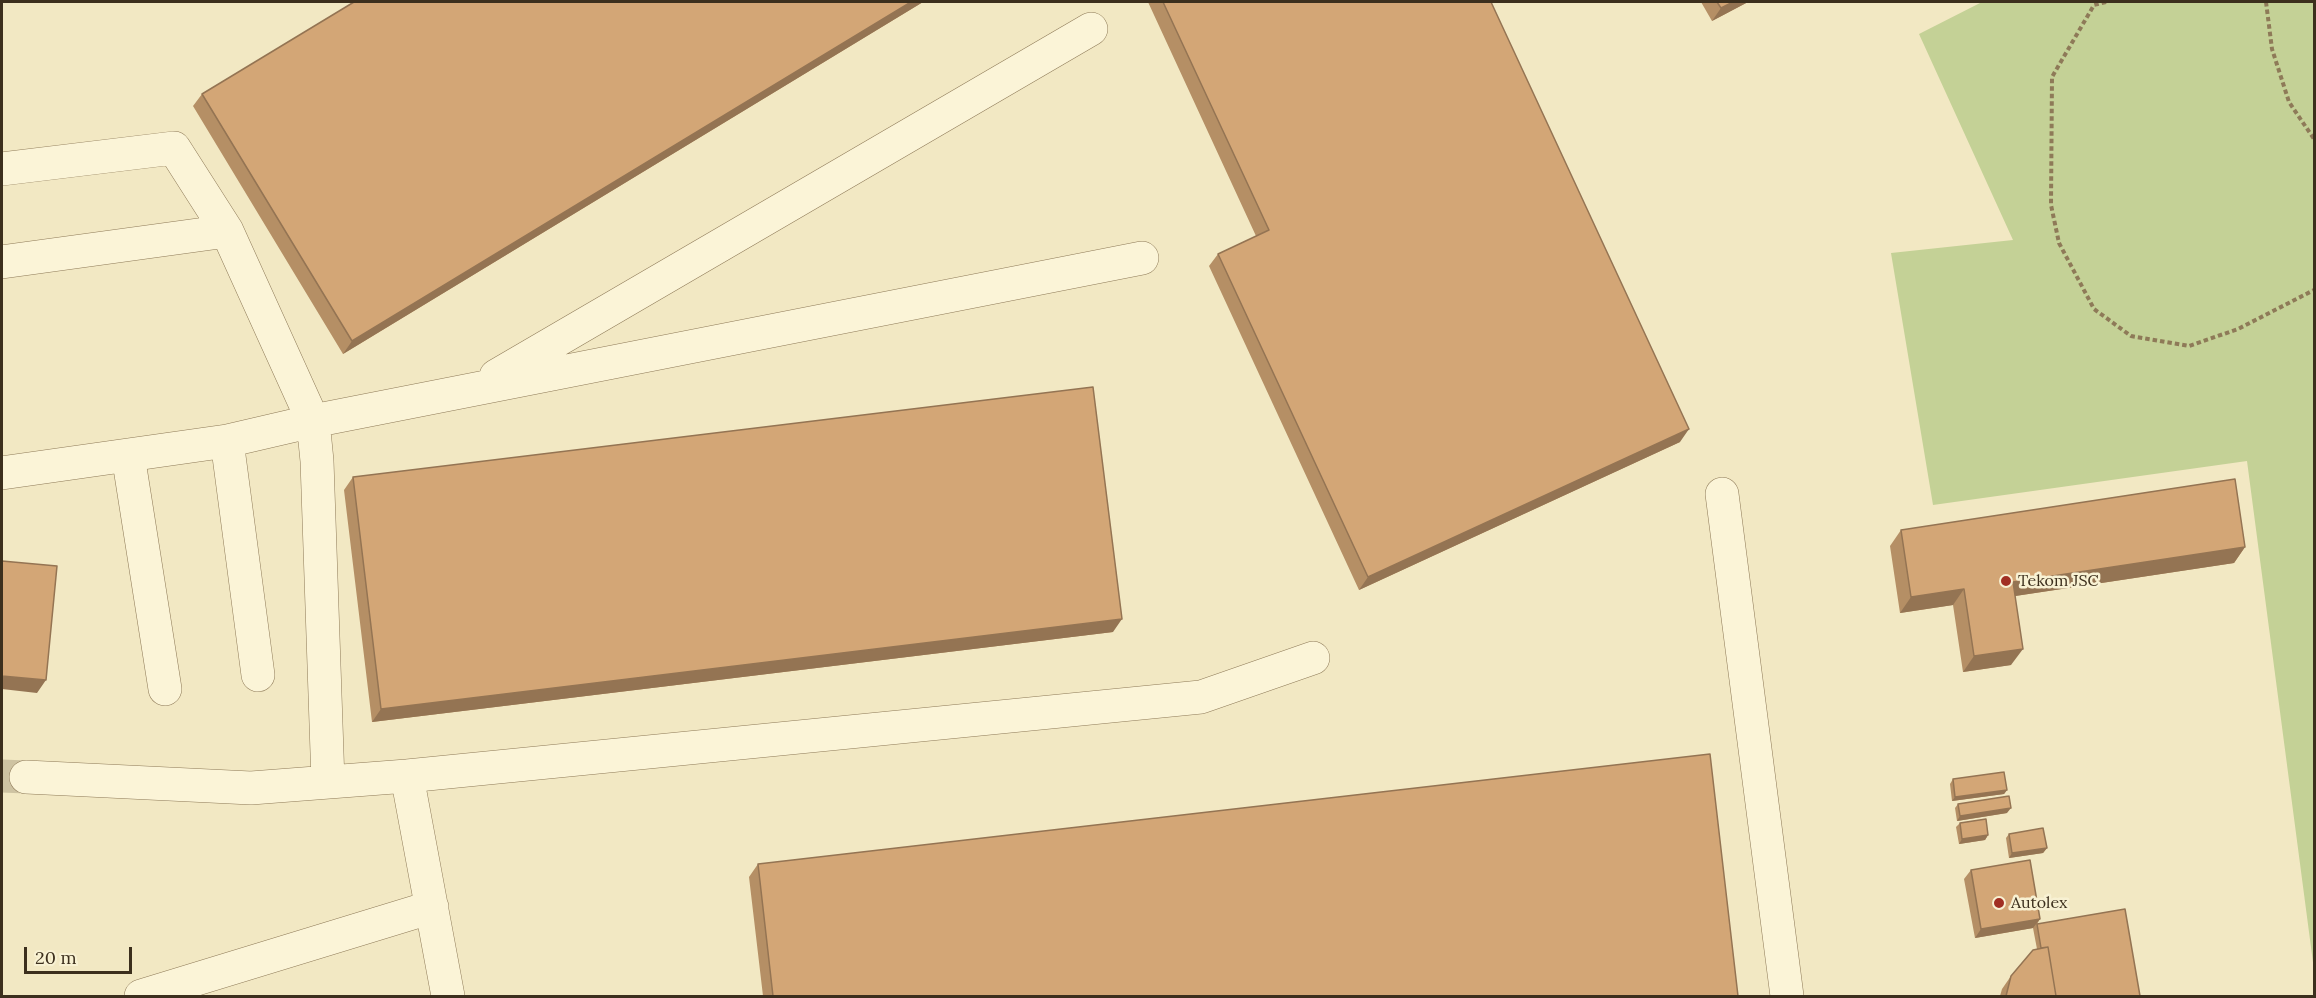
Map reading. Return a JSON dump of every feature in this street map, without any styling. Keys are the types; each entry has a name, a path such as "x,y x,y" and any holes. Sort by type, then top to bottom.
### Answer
{"lane":[{"path":"474,389 1091,29"},
{"path":"2,169 174,148 227,231 313,421 317,461 328,782"},
{"path":"2,262 227,231"},
{"path":"2,473 227,441 313,421 1142,258"},
{"path":"227,441 258,675"},
{"path":"128,455 165,689"},
{"path":"1722,494 1787,996"},
{"path":"26,777 251,788 407,776 1201,697 1313,658"},
{"path":"407,776 448,996"},
{"path":"141,996 432,907"}],"path":[{"path":"2106,2 2094,5 2052,77 2051,205 2059,243 2094,309 2131,336 2189,346 2238,330 2314,290"},
{"path":"2266,2 2272,49 2289,102 2314,139"}],"green space":[{"path":"1982,2 2314,2 2314,970 2247,461 1933,505 1891,253 2013,240 1919,34"}],"building":[{"path":"354,2 911,2 352,341 202,94"},
{"path":"1163,2 1491,2 1689,429 1368,577 1218,254 1269,230"},
{"path":"1717,2 1733,2 1721,8"},
{"path":"1093,387 1122,619 381,709 353,477"},
{"name":"Tekom JSC","path":"2235,479 2245,547 2013,582 2023,649 1974,656 1964,589 1911,597 1901,530"},
{"path":"2,561 57,566 46,680 2,676"},
{"path":"1710,754 1738,996 773,996 758,864"},
{"path":"2004,772 2007,790 1955,797 1953,779"},
{"path":"2009,796 2011,808 1960,816 1958,804"},
{"path":"1986,819 1988,835 1962,839 1960,823"},
{"path":"2043,828 2047,848 2012,853 2009,834"},
{"name":"Autolex","path":"2030,860 2040,919 1981,929 1971,870"},
{"path":"2125,909 2140,996 2056,996 2048,947 2041,948 2037,924"},
{"path":"2048,947 2056,996 2006,996 2011,976 2033,950"}],"tunnel":[{"path":"2,776 26,777"}],"place":[{"name":"Tekom JSC","path":"2006,581"},
{"name":"Autolex","path":"1999,903"}]}
